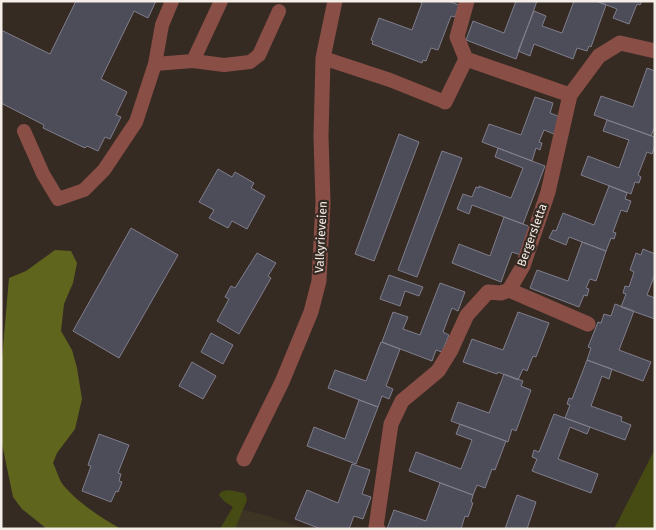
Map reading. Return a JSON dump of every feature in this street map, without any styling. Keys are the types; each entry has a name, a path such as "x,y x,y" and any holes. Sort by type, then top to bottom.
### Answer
{"street":[{"name":"Valkyrieveien","path":"244,459 293,356 311,312 319,281 323,203 321,136 323,58 335,1"},
{"path":"467,1 457,38 466,59 570,95"},
{"name":"Bergersletta","path":"509,290 523,266 548,192 570,95 599,56 620,43 655,52"},
{"path":"445,102 466,59"},
{"path":"378,529 376,527 391,424 402,401 438,371 451,350 467,315 488,292 501,293 509,290 588,324"}],"lane":[{"path":"24,131 43,174 58,199 84,190 104,170 136,122 155,64 162,25 172,1"},
{"path":"193,61 221,1"},
{"path":"155,64 193,61 224,65 250,62 259,55 279,11"},
{"path":"323,58 390,80 445,102"}],"shaded area":[{"path":"233,507 268,516 305,529 220,529"}],"green space":[{"path":"55,250 71,251 77,263 73,283 64,304 61,331 72,350 82,399 75,429 57,453 53,463 66,489 80,502 121,529 47,529 22,509 13,497 1,439 1,370 9,278 26,271"},
{"path":"655,449 655,529 614,529"},
{"path":"229,490 244,493 247,500 235,529 220,529 233,507 219,495 223,491"}],"building":[{"path":"76,1 156,1 148,18 134,11 101,79 127,92 116,115 121,117 110,139 105,137 98,151 87,146 85,148 43,128 44,125 1,103 1,30 50,54"},
{"path":"418,1 448,1 459,5 455,17 451,16 438,50 431,48 426,61 423,60 422,63 372,44 373,41 371,40 379,18 412,30 422,3"},
{"path":"516,1 537,1 516,59 466,40 473,21 504,33"},
{"path":"574,1 596,1 606,5 591,47 589,46 587,51 577,48 573,59 534,44 530,56 518,51 534,11 546,16 542,26 562,33"},
{"path":"596,1 642,1 640,5 637,4 629,24 613,18 617,9"},
{"path":"647,68 655,71 655,126 651,136 594,115 601,96 633,107"},
{"path":"535,97 553,103 550,113 560,117 554,134 544,130 539,142 542,143 540,150 536,148 532,161 482,142 489,124 521,135"},
{"path":"607,120 655,137 652,154 647,152 638,175 641,177 639,183 635,182 631,194 581,175 588,156 619,168 629,140 603,131"},
{"path":"399,134 419,142 374,261 355,254"},
{"path":"498,148 545,166 523,224 472,205 469,214 457,209 463,194 472,197 476,187 479,188 479,186 511,198 523,168 495,157"},
{"path":"442,151 462,158 417,277 398,270"},
{"path":"218,169 232,177 235,172 254,183 251,188 265,196 247,229 232,221 228,228 209,218 214,210 199,202"},
{"path":"609,186 627,193 625,199 631,201 627,212 621,210 613,232 616,233 614,239 611,238 606,251 569,237 566,245 549,238 553,230 556,231 563,213 594,225"},
{"path":"504,217 531,227 521,255 512,252 501,282 452,263 459,244 490,256"},
{"path":"131,228 178,255 119,358 73,331"},
{"path":"582,242 606,251 596,281 590,279 586,288 589,289 587,296 584,295 579,307 530,288 537,270 568,281"},
{"path":"643,249 655,254 655,274 647,295 655,298 655,319 621,307 626,294 623,293 625,286 629,287 634,272 630,270 636,253 641,255"},
{"path":"257,253 276,263 268,276 271,278 239,334 217,321 229,299 225,297 231,286 235,288"},
{"path":"389,275 423,287 419,296 405,291 400,306 380,299"},
{"path":"440,283 465,292 458,311 452,308 443,332 449,335 442,352 436,350 432,361 382,342 393,312 408,317 403,329 420,335"},
{"path":"615,304 634,311 619,350 651,362 643,381 587,360 591,348 588,347 598,322 601,323 604,314 611,316"},
{"path":"518,312 549,323 536,357 533,356 527,371 523,369 518,380 463,362 472,339 503,350"},
{"path":"211,333 233,345 223,364 201,352"},
{"path":"381,342 400,349 386,386 393,389 389,399 382,396 378,407 328,388 335,370 366,381"},
{"path":"587,360 612,369 609,379 602,376 591,406 622,417 621,421 631,425 625,440 565,418 570,405 567,404 569,398 572,399"},
{"path":"192,362 216,376 203,399 179,386"},
{"path":"504,374 523,381 521,386 531,390 516,431 512,429 508,442 451,421 458,402 489,413"},
{"path":"359,400 378,407 356,464 307,446 314,427 345,439"},
{"path":"554,414 590,427 587,434 570,427 558,459 598,474 591,493 532,471 537,459 532,457 534,450 539,452"},
{"path":"460,424 506,441 495,470 492,469 485,488 477,485 473,495 409,471 416,452 461,469 472,440 456,434"},
{"path":"99,434 129,445 118,473 121,474 119,481 122,482 111,502 82,491 91,466 88,465"},
{"path":"352,464 370,470 362,494 371,497 363,519 354,516 349,529 321,529 295,519 307,490 338,503"},
{"path":"440,483 473,495 471,502 473,503 468,517 465,516 461,529 387,529 394,510 426,521"},
{"path":"517,495 536,502 527,529 505,529"}]}
